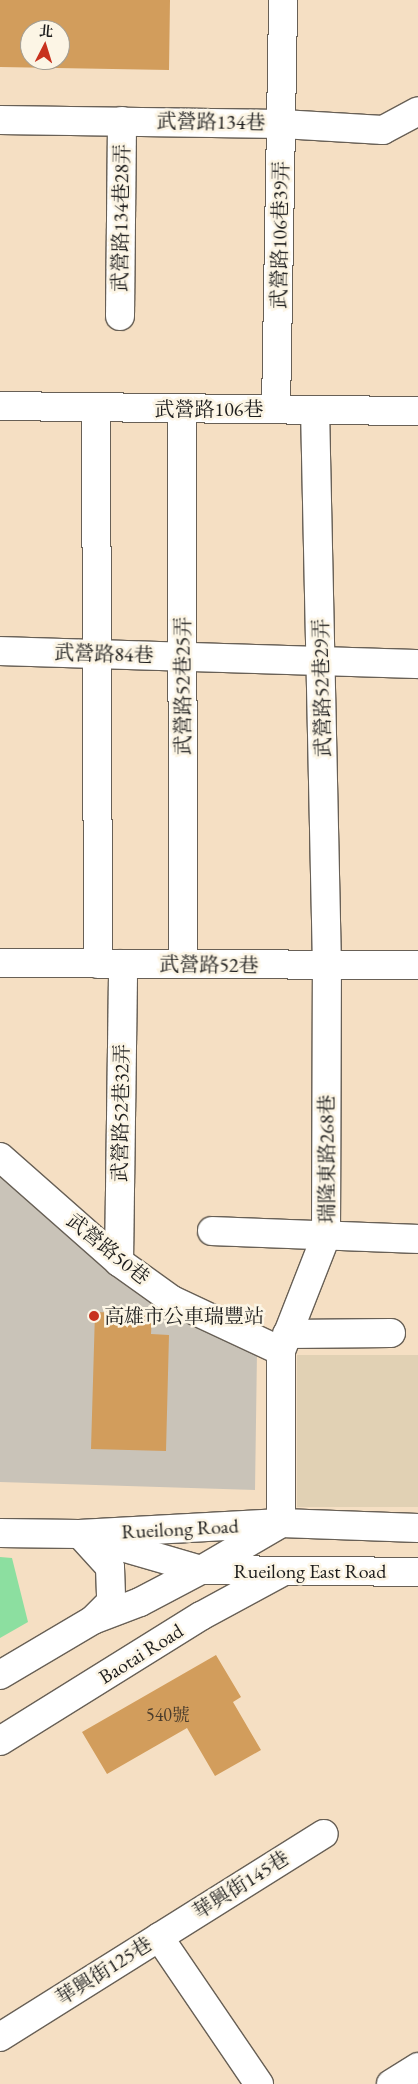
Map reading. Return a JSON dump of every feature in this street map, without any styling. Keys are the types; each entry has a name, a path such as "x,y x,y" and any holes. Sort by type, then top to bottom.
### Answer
{"street":[{"name":"武營路106巷39弄","path":"276,409 283,0"},
{"name":"武營路134巷","path":"0,120 122,120 282,124 383,130 418,111"},
{"name":"武營路134巷28弄","path":"120,316 122,120"},
{"name":"武營路106巷","path":"0,406 418,411"},
{"name":"武營路52巷32弄","path":"96,407 98,654 119,1262"},
{"name":"武營路52巷25弄","path":"182,409 183,964"},
{"name":"武營路52巷29弄","path":"315,410 322,661 327,967"},
{"name":"武營路84巷","path":"0,651 418,664"},
{"name":"武營路52巷","path":"0,963 327,967 418,965"},
{"name":"瑞隆東路268巷","path":"281,1523 284,1343 326,1236 327,967"},
{"name":"武營路50巷","path":"0,1157 119,1262 172,1300 284,1343"},
{"path":"212,1231 418,1239"},
{"path":"284,1343 390,1333"},
{"path":"0,1675 93,1620 140,1602 201,1570 281,1523 418,1528"},
{"name":"Rueilong Road","path":"0,1532 80,1534 281,1523"},
{"path":"201,1528 201,1616"},
{"path":"80,1534 110,1567 111,1602 93,1620"},
{"name":"Rueilong Road","path":"80,1534 201,1570"},
{"name":"Rueilong East Road","path":"201,1570 418,1572"},
{"name":"Baotai Road","path":"0,1741 201,1616 285,1571"},
{"name":"華興街145巷","path":"159,1937 324,1834"},
{"name":"華興街125巷","path":"0,2036 159,1937 259,2084"},
{"path":"391,2084 418,2067"}],"shaded area":[{"name":"高雄市公車瑞豐站","path":"0,1174 121,1281 257,1352 255,1490 0,1482"},
{"path":"297,1355 418,1355 418,1507 297,1507"}],"green space":[{"path":"0,1557 12,1558 28,1622 0,1638"}],"building":[{"path":"0,0 170,0 169,70 70,68 70,20 20,20 20,67 0,67"},
{"path":"95,1312 152,1314 151,1334 169,1335 166,1451 91,1449"},
{"path":"216,1655 241,1697 233,1702 261,1750 215,1776 187,1728 107,1774 82,1732"}],"place":[{"name":"高雄市公車瑞豐站","path":"94,1316"}]}
